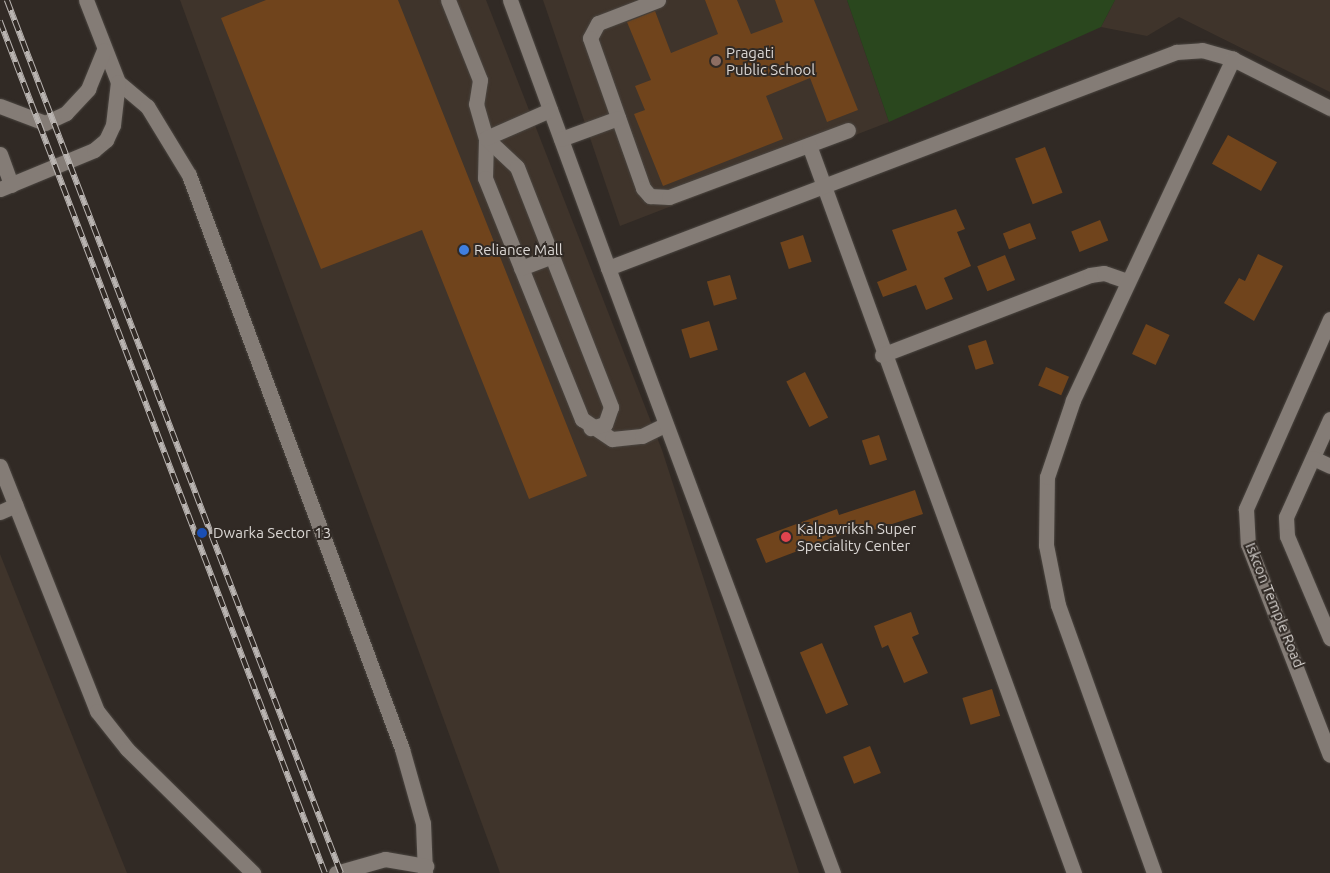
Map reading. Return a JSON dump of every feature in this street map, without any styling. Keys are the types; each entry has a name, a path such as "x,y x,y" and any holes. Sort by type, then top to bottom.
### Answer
{"street":[{"path":"86,0 118,82 147,106 188,175 402,749 423,823 426,869 385,859 336,873"},
{"path":"448,0 480,80 476,104 486,138 485,178 582,419 591,428 612,439 629,439 665,425"},
{"path":"510,0 665,425 833,873"},
{"path":"658,0 598,23 591,30 618,118 644,188 658,198 848,130"},
{"path":"0,106 45,122 66,112 88,89 104,50"},
{"path":"608,268 1176,52 1202,50 1233,59 1330,108"},
{"path":"1154,873 1066,632 1046,544 1048,477 1053,450 1127,281 1233,59"},
{"path":"0,154 5,187 94,150 106,140 113,125 118,82"},
{"path":"486,138 550,110"},
{"path":"560,139 618,118"},
{"path":"486,138 517,167 611,407 605,424 591,428"},
{"path":"809,145 882,355 1074,873"},
{"path":"521,268 552,256"},
{"path":"882,355 1090,275 1104,273 1127,281"},
{"name":"Iskcon Temple Road","path":"1330,319 1246,509 1248,544 1330,755"},
{"path":"1330,419 1286,517 1287,536 1330,638"},
{"path":"1313,458 1330,466"},
{"path":"0,466 97,711 127,749 253,873"},
{"path":"0,512 16,505"}],"shaded area":[{"path":"180,0 486,0 662,450 799,873 500,873"},
{"name":"Pragati Public School","path":"543,0 847,0 889,122 620,226"},
{"path":"1115,0 1330,0 1330,92 1179,17 1147,36 1101,27"},
{"path":"0,554 127,873 0,873"}],"green space":[{"path":"847,0 1115,0 1101,27 889,122"}],"building":[{"name":"Reliance Mall","path":"266,0 398,0 587,476 529,499 422,230 321,269 221,18"},
{"path":"705,0 737,0 751,34 783,22 775,0 814,0 858,110 827,122 810,78 766,96 783,139 663,186 634,114 645,110 635,86 651,80 627,22 655,11 671,53 718,34"},
{"path":"1228,135 1277,162 1261,191 1212,164"},
{"path":"1045,147 1063,193 1033,204 1015,158"},
{"path":"956,209 965,229 957,232 971,266 944,278 953,299 926,310 916,285 883,297 877,282 907,270 892,230"},
{"path":"1100,220 1108,240 1079,252 1071,232"},
{"path":"1030,223 1036,239 1009,249 1003,233"},
{"path":"803,235 812,262 789,269 780,242"},
{"path":"1258,254 1283,266 1254,321 1224,303 1239,278 1245,281"},
{"path":"1005,255 1015,280 987,291 977,266"},
{"path":"730,275 737,299 714,306 707,282"},
{"path":"709,321 718,350 690,358 681,329"},
{"path":"1146,324 1170,335 1156,365 1132,354"},
{"path":"986,340 994,364 976,370 968,346"},
{"path":"1046,367 1069,377 1061,395 1038,385"},
{"path":"805,372 828,417 809,427 786,382"},
{"path":"879,435 887,460 870,465 862,441"},
{"path":"915,490 923,514 855,536 853,530 766,563 756,539 837,509 839,515"},
{"path":"911,612 919,634 912,637 928,673 904,683 888,645 882,648 874,626"},
{"path":"822,643 848,705 826,714 800,652"},
{"path":"992,689 1000,716 971,725 962,698"},
{"path":"870,746 881,773 854,784 843,757"}],"railway":[{"path":"7,0 341,873"},
{"path":"0,21 325,873"}],"place":[{"name":"Pragati Public School","path":"716,61"},
{"name":"Reliance Mall","path":"464,250"},
{"name":"Dwarka Sector 13","path":"202,533"},
{"name":"Kalpavriksh Super Speciality Center","path":"786,537"}]}
